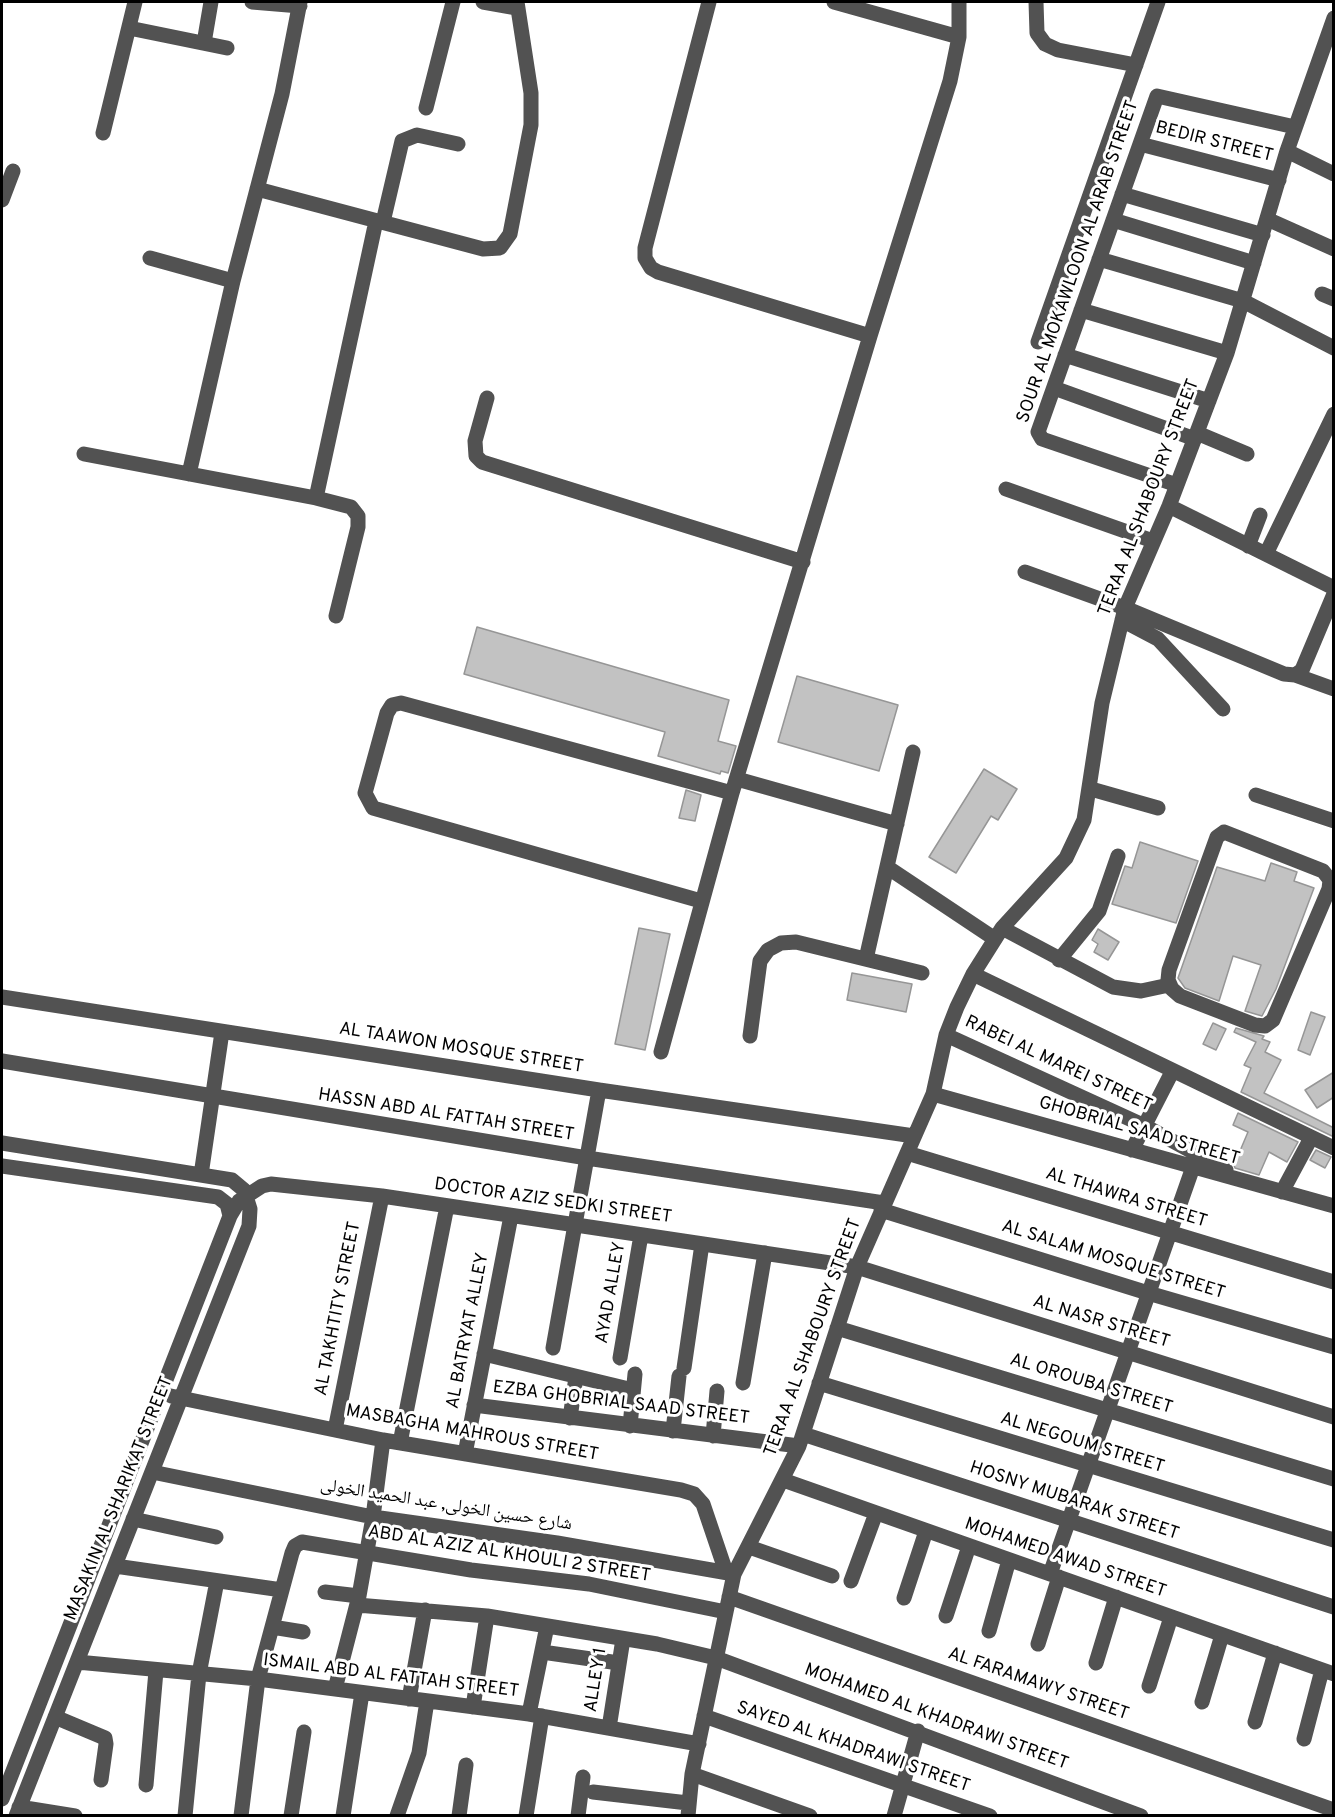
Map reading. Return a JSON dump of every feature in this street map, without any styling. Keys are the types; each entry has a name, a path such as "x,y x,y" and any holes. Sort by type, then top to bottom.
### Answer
{"street":[{"path":"103,133 135,2"},
{"path":"204,43 211,2"},
{"path":"189,474 301,3 252,2"},
{"path":"426,108 453,2"},
{"path":"257,189 488,250 500,248 508,240 530,141 532,117 529,77 517,5 483,2"},
{"path":"709,2 645,248 645,258 651,268 658,272 870,336"},
{"path":"834,2 959,37"},
{"path":"660,1052 734,786 950,81 959,37 959,2"},
{"path":"1036,2 1037,33 1045,44 1058,50 1136,65"},
{"path":"1038,342 1158,2"},
{"name":"TERAA AL SHABOURY STREET","path":"688,1809 692,1774 727,1604 730,1573 749,1547 801,1440 857,1267 933,1094 946,1035 973,974 999,933 1066,858 1084,820 1091,789 1102,703 1123,614 1169,507 1227,353 1287,151 1334,18"},
{"path":"129,28 227,48"},
{"name":"SOUR AL MOKAWLOON AL ARAB STREET","path":"1177,485 1042,439 1038,432 1157,96 1295,127"},
{"path":"315,498 379,221 402,141 417,135 458,144"},
{"name":"BEDIR STREET","path":"1140,144 1279,180"},
{"path":"1287,151 1334,174"},
{"path":"2,200 13,171"},
{"path":"1122,194 1263,235"},
{"path":"1267,219 1334,249"},
{"path":"1113,220 1254,263"},
{"path":"150,258 234,281"},
{"path":"1099,259 1243,301 1334,348"},
{"path":"1081,310 1227,353"},
{"path":"1065,355 1209,401"},
{"path":"1054,388 1247,454"},
{"path":"487,398 475,441 476,456 482,462 803,562"},
{"path":"1266,554 1334,414"},
{"path":"84,454 347,505 358,516 358,527 336,616"},
{"path":"1006,489 1153,541"},
{"path":"1169,507 1334,588"},
{"path":"1248,546 1260,515"},
{"path":"1025,572 1123,614 1284,674 1295,675 1334,689"},
{"path":"1295,675 1302,670 1334,594"},
{"path":"1123,614 1158,639 1223,709"},
{"path":"701,901 373,808 365,793 387,713 392,705 401,703 897,824"},
{"path":"866,959 914,752"},
{"path":"1091,789 1158,808"},
{"path":"1256,795 1334,821"},
{"path":"1228,832 1332,876 1329,889 1270,1024 1260,1026 1180,996 1169,985 1169,970 1220,834 1228,832"},
{"path":"1059,960 1099,911 1118,856"},
{"path":"887,867 999,933 1113,987 1141,991 1169,985"},
{"path":"750,1036 760,961 774,946 796,942 922,973"},
{"path":"973,974 1172,1072 1334,1148"},
{"name":"AL TAAWON MOSQUE STREET","path":"2,997 599,1090 914,1136"},
{"path":"201,1175 222,1032"},
{"name":"RABEI AL MAREI STREET","path":"946,1035 1145,1126 1249,1183"},
{"name":"HASSN ABD AL FATTAH STREET","path":"2,1061 883,1207"},
{"path":"1132,1150 1172,1072"},
{"path":"553,1348 599,1090"},
{"name":"GHOBRIAL SAAD STREET","path":"933,1094 1334,1206"},
{"path":"1282,1192 1311,1138"},
{"path":"2,1143 232,1180 241,1185 246,1194 230,1216"},
{"name":"AL THAWRA STREET","path":"906,1153 1334,1282"},
{"path":"2,1166 218,1197 226,1204 230,1216"},
{"path":"1038,1644 1069,1521 1193,1167"},
{"name":"DOCTOR AZIZ SEDKI STREET","path":"246,1194 271,1184 382,1196 857,1267"},
{"name":"MASAKIN AL SHARIKAT STREET","path":"18,1811 249,1226 250,1209 246,1194"},
{"name":"AL TAKHTITY STREET","path":"335,1430 382,1196"},
{"path":"400,1443 447,1206"},
{"name":"AL SALAM MOSQUE STREET","path":"883,1207 1148,1293 1334,1347"},
{"name":"MASAKIN AL SHARIKAT STREET","path":"2,1799 230,1216"},
{"name":"AL BATRYAT ALLEY","path":"465,1454 511,1216"},
{"name":"AYAD ALLEY","path":"620,1358 641,1235"},
{"path":"673,1431 702,1244"},
{"path":"743,1383 765,1253"},
{"name":"AL NASR STREET","path":"857,1267 1334,1417"},
{"name":"AL OROUBA STREET","path":"837,1328 1334,1479"},
{"path":"484,1354 633,1390"},
{"path":"630,1426 635,1374"},
{"path":"570,1418 576,1377"},
{"name":"AL NEGOUM STREET","path":"819,1383 1088,1467 1334,1540"},
{"path":"713,1436 717,1391"},
{"name":"MASBAGHA MAHROUS STREET","path":"159,1394 383,1440 694,1494 703,1504 730,1573"},
{"name":"EZBA GHOBRIAL SAAD STREET","path":"474,1405 713,1436 801,1440"},
{"path":"335,1689 358,1600 373,1517 383,1440"},
{"name":"HOSNY MUBARAK STREET","path":"801,1440 1069,1521 1334,1607"},
{"name":"شارع حسين الخولى, عبد الحميد الخولى","path":"152,1472 373,1517 557,1543 730,1573"},
{"name":"MOHAMED AWAD STREET","path":"783,1480 1328,1672"},
{"path":"851,1581 876,1513"},
{"path":"133,1519 216,1537"},
{"path":"904,1598 926,1531"},
{"name":"ABD AL AZIZ AL KHOULI 2 STREET","path":"282,1590 295,1546 302,1542 471,1570 727,1604"},
{"path":"946,1616 969,1546"},
{"path":"749,1547 832,1576"},
{"path":"989,1630 1009,1560"},
{"path":"115,1566 282,1590 258,1679 241,1815"},
{"path":"185,1815 198,1674 217,1581"},
{"name":"MOHAMED AL KHADRAWI STREET","path":"325,1592 358,1600 487,1616 623,1638 716,1658 1141,1815"},
{"path":"1096,1663 1116,1598"},
{"name":"AL FARAMAWY STREET","path":"727,1604 1334,1810"},
{"path":"409,1699 425,1610"},
{"path":"473,1707 487,1616"},
{"path":"1149,1686 1171,1617"},
{"path":"526,1815 542,1652 547,1626"},
{"path":"272,1627 303,1632"},
{"path":"1202,1702 1222,1635"},
{"name":"ALLEY 1","path":"609,1728 623,1638"},
{"path":"542,1652 619,1663"},
{"path":"1255,1722 1275,1653"},
{"name":"ISMAIL ABD AL FATTAH STREET","path":"77,1662 258,1679 536,1715 699,1744"},
{"path":"146,1785 156,1671"},
{"path":"1304,1739 1328,1672"},
{"path":"343,1815 362,1693"},
{"path":"397,1815 419,1752 427,1701"},
{"name":"SAYED AL KHADRAWI STREET","path":"704,1716 903,1787 990,1815"},
{"path":"55,1717 105,1738 101,1780"},
{"path":"894,1815 918,1731"},
{"path":"291,1815 304,1732"},
{"path":"459,1815 466,1765"},
{"path":"692,1774 810,1815"},
{"path":"578,1815 583,1777"},
{"path":"593,1792 688,1809"},
{"path":"18,1811 75,1815"}],"building":[{"path":"477,627 729,700 718,741 736,746 728,773 721,771 720,774 658,756 665,732 464,674"},
{"path":"797,676 898,705 879,771 778,742"},
{"path":"984,769 1017,789 998,820 991,816 956,873 929,857"},
{"path":"686,790 701,795 695,821 679,818"},
{"path":"1140,842 1198,861 1176,923 1112,904 1125,866 1132,868"},
{"path":"1271,863 1297,872 1294,881 1314,888 1276,989 1262,1016 1245,1011 1261,965 1233,956 1219,1001 1185,988 1178,978 1217,867 1265,881"},
{"path":"639,928 670,934 645,1050 615,1044"},
{"path":"1098,929 1119,942 1108,960 1094,952 1098,944 1092,940"},
{"path":"852,973 912,984 906,1012 847,1000"},
{"path":"1311,1012 1325,1017 1310,1055 1298,1050"},
{"path":"1213,1023 1226,1029 1216,1050 1203,1044"},
{"path":"1236,1028 1264,1036 1262,1039 1270,1042 1265,1052 1281,1060 1264,1093 1334,1128 1334,1137 1241,1092 1251,1068 1244,1065 1256,1042 1234,1032"},
{"path":"1334,1072 1334,1097 1317,1108 1305,1090"},
{"path":"1238,1113 1298,1142 1287,1162 1269,1152 1259,1175 1235,1168 1234,1165 1248,1132 1233,1125"},
{"path":"1316,1150 1331,1157 1325,1168 1310,1160"}]}
